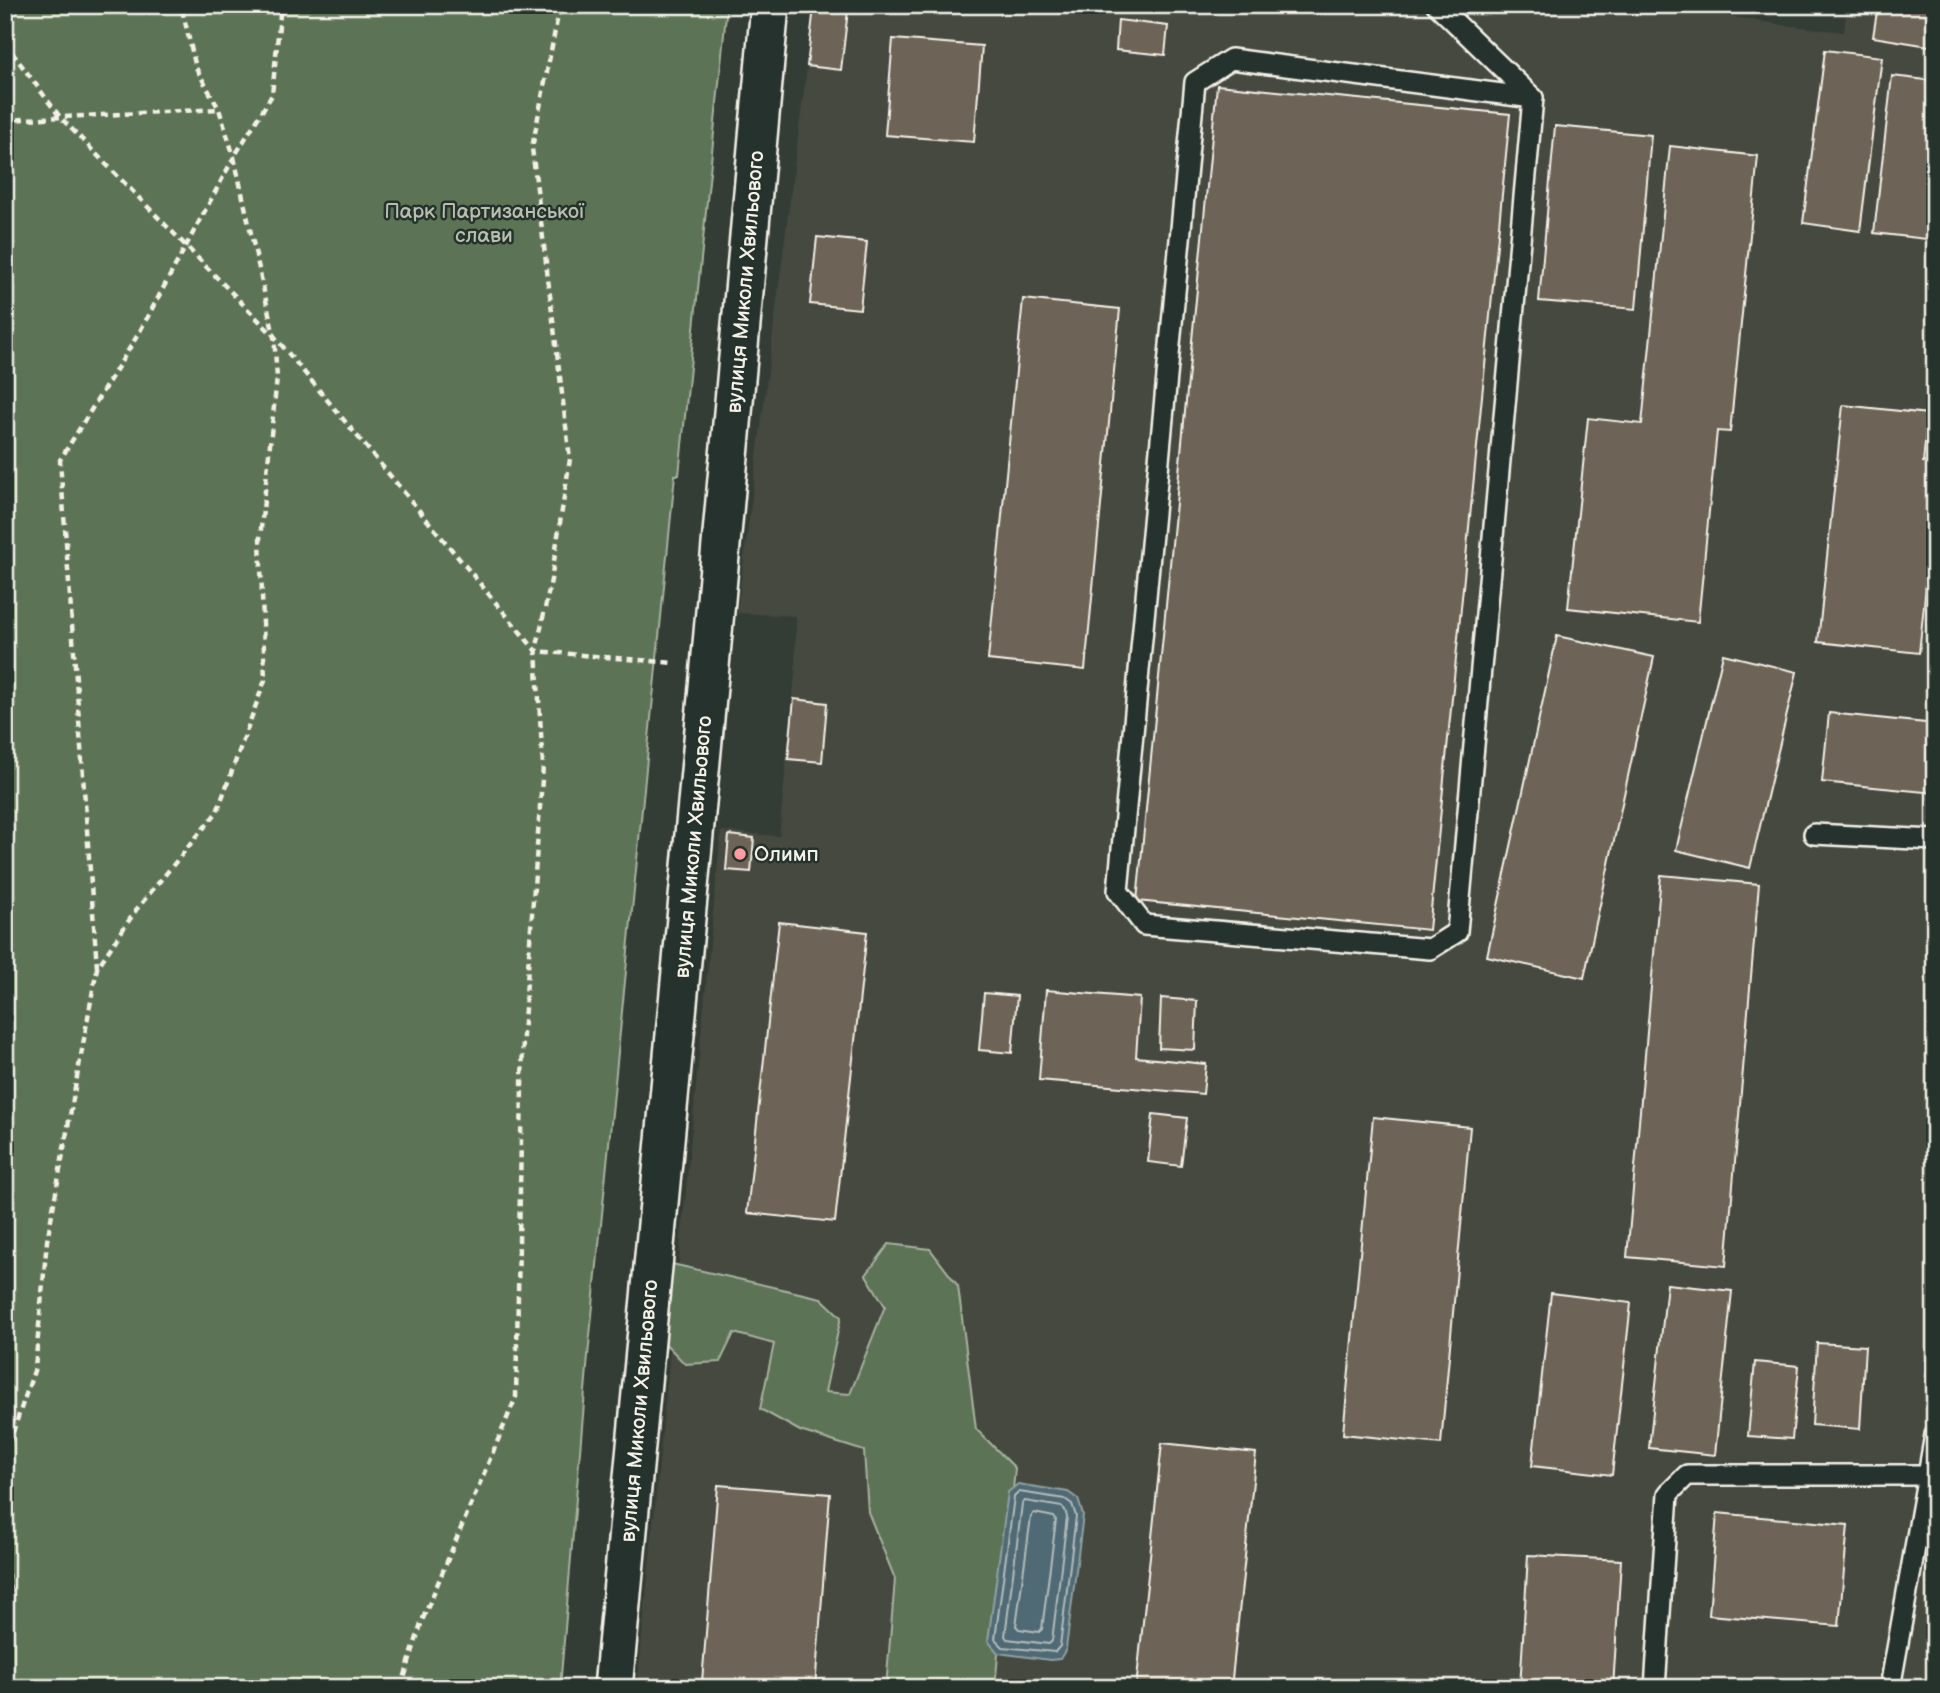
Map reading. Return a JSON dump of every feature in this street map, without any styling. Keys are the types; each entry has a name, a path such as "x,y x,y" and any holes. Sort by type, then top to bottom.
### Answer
{"street":[{"name":"вулиця Миколи Хвильового","path":"613,1688 770,5"}],"lane":[{"path":"1437,5 1533,98"},
{"path":"1231,59 1533,98 1457,932 1430,949 1144,925 1118,891 1195,82 1231,59"},
{"path":"1814,834 1935,840"},
{"path":"1890,1688 1935,1435"},
{"path":"1655,1688 1668,1494 1686,1475 1928,1475"}],"path":[{"path":"97,968 136,910 217,812 265,680 260,538 277,378 274,336 234,157 219,109 195,68 181,5"},
{"path":"5,1455 35,1368 47,1241 97,968 60,460 139,333 234,157 272,95 281,5"},
{"path":"401,1688 422,1621 516,1397 523,1035 543,766 536,651 551,580 570,459 532,148 560,5"},
{"path":"5,43 60,117 274,336 536,651 710,666"},
{"path":"5,120 219,109"},
{"path":"5,1550 11,1601 5,1630"}],"shaded area":[{"path":"814,5 1664,5 1783,25 1844,32 1847,5 1935,5 1935,1688 637,1688 721,831 779,836 795,674 796,616 737,613"}],"green space":[{"name":"Парк Партизанської слави","path":"5,5 727,5 679,475 675,475 588,1356 560,1688 5,1688"},
{"path":"889,1244 930,1249 958,1286 976,1429 1015,1468 995,1688 886,1688 895,1579 868,1512 864,1451 800,1431 760,1409 774,1344 734,1333 720,1362 685,1364 654,1332 672,1264 821,1298 841,1317 825,1392 850,1394 885,1306 866,1275"}],"water":[{"path":"1018,1484 1068,1492 1078,1499 1083,1515 1066,1649 1060,1659 998,1653 988,1641 1008,1492"}],"building":[{"path":"1878,5 1910,5 1935,9 1935,47 1873,37"},
{"path":"814,7 848,10 841,70 807,66"},
{"path":"1118,20 1168,26 1165,55 1116,50"},
{"path":"893,39 982,46 974,142 885,135"},
{"path":"1825,50 1882,57 1860,231 1803,223"},
{"path":"1892,76 1935,81 1935,240 1874,233"},
{"path":"1217,85 1510,114 1429,930 1137,901"},
{"path":"1555,126 1651,135 1636,309 1539,301"},
{"path":"1670,146 1758,156 1730,432 1717,431 1698,622 1568,608 1588,418 1642,424"},
{"path":"817,237 867,242 860,309 810,304"},
{"path":"1023,299 1120,309 1085,670 988,660"},
{"path":"1843,405 1928,414 1923,462 1935,463 1935,499 1919,653 1818,642"},
{"path":"1557,636 1654,657 1584,978 1487,956"},
{"path":"1723,654 1797,672 1750,868 1676,850"},
{"path":"794,699 827,703 822,762 788,759"},
{"path":"1829,713 1935,724 1935,793 1822,782"},
{"name":"Олимп","path":"729,835 754,838 751,872 726,870"},
{"path":"1661,875 1759,884 1726,1266 1627,1257"},
{"path":"779,922 867,932 835,1222 747,1213"},
{"path":"1046,990 1140,998 1136,1057 1206,1064 1203,1094 1039,1080"},
{"path":"984,993 1017,996 1012,1053 979,1050"},
{"path":"1161,998 1197,1001 1195,1050 1159,1048"},
{"path":"1153,1114 1187,1118 1181,1166 1148,1162"},
{"path":"1373,1117 1470,1127 1441,1444 1343,1434"},
{"path":"1667,1284 1732,1291 1715,1455 1649,1448"},
{"path":"1551,1293 1631,1303 1612,1475 1532,1466"},
{"path":"1817,1343 1865,1346 1860,1429 1812,1425"},
{"path":"1755,1362 1799,1366 1792,1439 1748,1436"},
{"path":"1162,1443 1256,1453 1231,1688 1136,1688"},
{"path":"718,1485 830,1494 815,1688 772,1688 702,1682"},
{"path":"1717,1513 1848,1525 1839,1626 1709,1615"},
{"path":"1528,1555 1621,1560 1613,1688 1520,1688"}],"place":[{"name":"Олимп","path":"740,854"}]}
